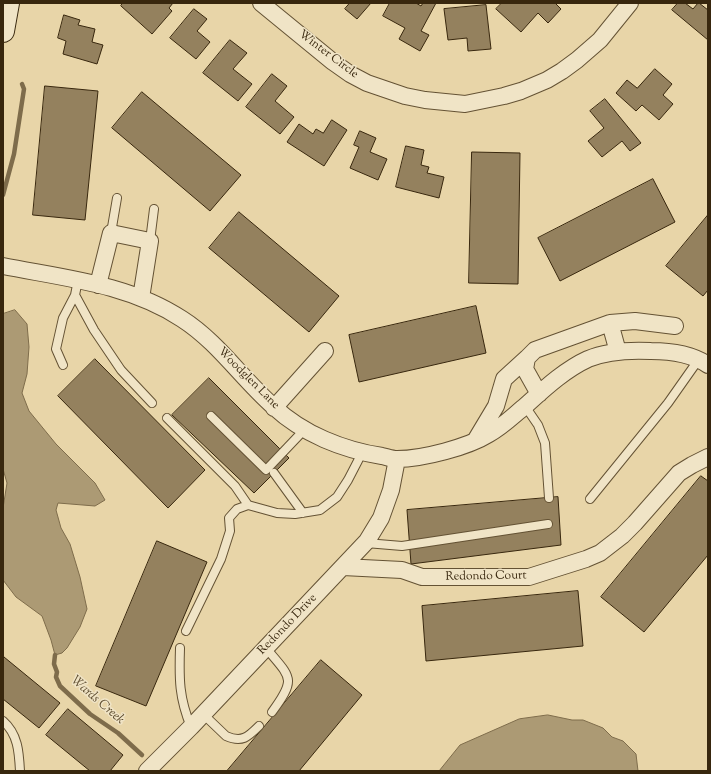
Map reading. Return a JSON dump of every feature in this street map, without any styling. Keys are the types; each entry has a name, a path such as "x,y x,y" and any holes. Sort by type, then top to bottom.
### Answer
{"main road":[{"path":"3,31 8,3"}],"street":[{"name":"Winter Circle","path":"261,3 333,62 366,83 405,96 425,100 465,104 521,91 547,80 562,71 600,40 630,3"},
{"path":"98,285 112,233 150,241 140,298"},
{"name":"Woodglen Lane","path":"3,266 77,288 98,285 120,290 153,302 182,319 206,337 274,408 305,429 320,437 362,453 397,459 426,455 459,447 490,434 565,373 589,359 634,350 662,351 704,362"},
{"path":"475,441 496,406 504,379 535,350 610,323 635,321 675,326"},
{"path":"610,323 618,352"},
{"path":"274,408 326,351"},
{"path":"527,358 525,369 539,394"},
{"name":"Redondo Court","path":"343,567 402,570 422,577 529,577 586,559 600,553 622,536 635,523 679,473 708,458"},
{"name":"Redondo Drive","path":"146,771 203,714 366,543 381,518 391,490 397,459"}],"lane":[{"path":"112,233 117,198"},
{"path":"150,241 154,209"},
{"path":"63,366 56,349 63,318 77,288"},
{"path":"77,288 94,330 121,370 152,403"},
{"path":"590,499 704,362"},
{"path":"525,406 538,425 545,443 549,498"},
{"path":"212,416 266,470 305,429"},
{"path":"167,418 235,486 248,505"},
{"path":"186,631 221,559 230,531 229,518 237,509 248,505 277,513 295,514 320,510 337,497 362,453"},
{"path":"274,473 303,513"},
{"path":"366,543 402,546 548,524"},
{"path":"180,648 178,679 184,710 190,727"},
{"path":"266,648 283,668 288,679 286,689 272,712"},
{"path":"203,714 226,736 240,740 259,726"},
{"path":"3,721 14,733 19,749 20,771"}],"shaded area":[{"path":"15,310 27,324 29,347 27,374 22,393 29,411 56,444 95,483 105,500 95,506 58,503 56,510 61,528 70,544 80,577 87,609 80,627 67,648 62,653 55,655 42,616 16,597 3,580 3,508 7,483 3,469 3,314"},
{"path":"548,715 572,720 583,720 603,728 612,737 623,741 636,754 638,771 439,771 460,745 519,719"}],"building":[{"path":"123,3 173,3 169,8 172,11 152,34 121,6"},
{"path":"350,3 371,3 357,19 345,9"},
{"path":"390,3 416,3 421,6 423,3 436,3 421,31 429,35 420,51 399,39 405,28 383,16"},
{"path":"502,3 555,3 561,9 548,23 538,13 521,32 496,9"},
{"path":"678,3 685,3 693,9 699,3 708,10 708,40 672,10"},
{"path":"486,5 491,49 468,51 467,38 448,40 444,9"},
{"path":"194,9 207,19 197,31 210,42 196,59 170,38"},
{"path":"64,15 80,20 78,25 95,29 92,42 103,45 97,64 63,54 66,41 58,38"},
{"path":"230,40 247,53 233,69 252,84 238,101 203,73"},
{"path":"655,69 672,84 663,95 673,104 659,120 642,105 636,111 616,93 627,80 637,88"},
{"path":"272,74 287,86 275,101 294,117 280,134 246,107"},
{"path":"45,86 98,91 85,220 33,215"},
{"path":"142,92 241,175 210,211 112,128"},
{"path":"605,99 641,143 630,151 622,141 602,157 588,141 604,128 590,111"},
{"path":"332,120 347,130 324,166 287,142 299,124 313,134 316,129 323,133"},
{"path":"360,131 376,138 370,152 387,159 378,180 350,168 359,147 354,145"},
{"path":"406,146 424,150 421,165 429,167 427,173 444,177 439,198 396,187"},
{"path":"472,152 520,153 518,284 469,283"},
{"path":"653,179 675,222 560,281 538,238"},
{"path":"239,212 339,296 309,332 209,248"},
{"path":"708,215 708,290 703,296 666,266"},
{"path":"476,306 486,353 359,382 349,335"},
{"path":"95,359 205,470 168,508 58,396"},
{"path":"209,378 289,458 254,493 172,415"},
{"path":"701,476 708,481 708,555 644,632 601,597"},
{"path":"558,497 561,545 411,564 407,510"},
{"path":"157,541 207,562 146,706 96,686"},
{"path":"578,591 583,646 426,661 422,606"},
{"path":"4,657 60,703 39,728 3,699"},
{"path":"321,660 362,695 299,771 227,771"},
{"path":"68,709 123,755 110,771 90,771 46,735"}],"waterway":[{"name":"Wards Creek","path":"3,195 14,154 24,89 22,84"},
{"name":"Wards Creek","path":"55,655 54,664 57,672 56,677 60,686 90,714 118,733 142,755"}]}
